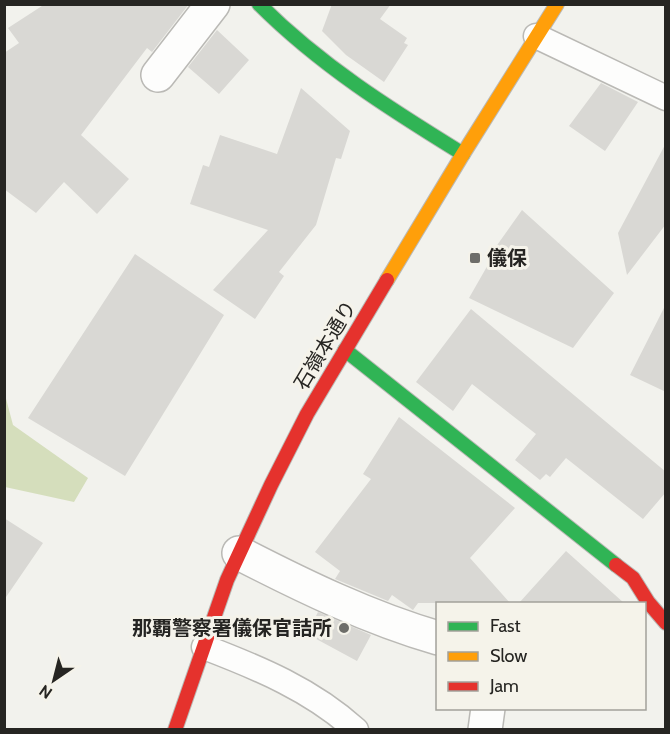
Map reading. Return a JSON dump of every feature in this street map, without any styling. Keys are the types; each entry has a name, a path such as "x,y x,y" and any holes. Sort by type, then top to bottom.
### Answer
{"main road":[{"path":"259,4 306,50 395,112 463,154"},
{"name":"石嶺本通り","path":"175,729 227,580 307,414 463,154 557,4"},
{"path":"345,350 633,578 648,602 666,623"}],"street":[{"path":"158,75 213,4"},
{"path":"239,554 299,584 399,627 436,637"},
{"path":"485,729 488,710"}],"lane":[{"path":"536,36 666,98"},
{"path":"204,646 286,681 356,729"}],"green space":[{"path":"4,391 13,425 88,478 74,502 5,487"}],"building":[{"path":"45,4 189,4 152,52 147,48 81,135 129,179 97,214 64,182 36,213 4,189 4,53 19,43 8,28"},
{"path":"332,4 391,4 380,19 407,38 404,43 408,45 384,82 346,55 322,31"},
{"path":"217,30 249,60 219,94 188,67"},
{"path":"601,83 638,102 605,151 569,126"},
{"path":"301,88 350,131 341,159 336,158 316,225 279,272 284,276 255,319 213,290 268,230 190,204 203,165 209,167 220,135 277,154"},
{"path":"666,143 666,224 627,275 618,233"},
{"path":"522,210 614,293 573,348 469,298 497,249 495,248"},
{"path":"135,254 224,315 125,476 28,418"},
{"path":"666,304 666,392 630,375"},
{"path":"471,309 666,472 666,492 643,519 566,458 550,477 546,474 540,480 515,460 536,434 472,384 453,411 416,382"},
{"path":"399,417 515,508 470,558 509,602 418,603 413,610 392,595 388,601 335,579 340,571 315,552 371,479 363,474"},
{"path":"4,518 43,543 4,600"},
{"path":"566,551 623,602 520,602"},
{"path":"318,612 371,635 357,661 307,634"}],"traffic: fast":[{"path":"259,4 306,47 356,85 463,154"},
{"path":"345,350 616,565"}],"traffic: slow":[{"path":"387,280 557,4"}],"traffic: jam":[{"path":"175,730 227,580 271,485 307,414 387,280"},
{"path":"616,565 633,578 648,602 666,623"}],"place":[{"name":"儀保","path":"475,258"},
{"name":"那覇警察署儀保官詰所","path":"344,628"}]}
